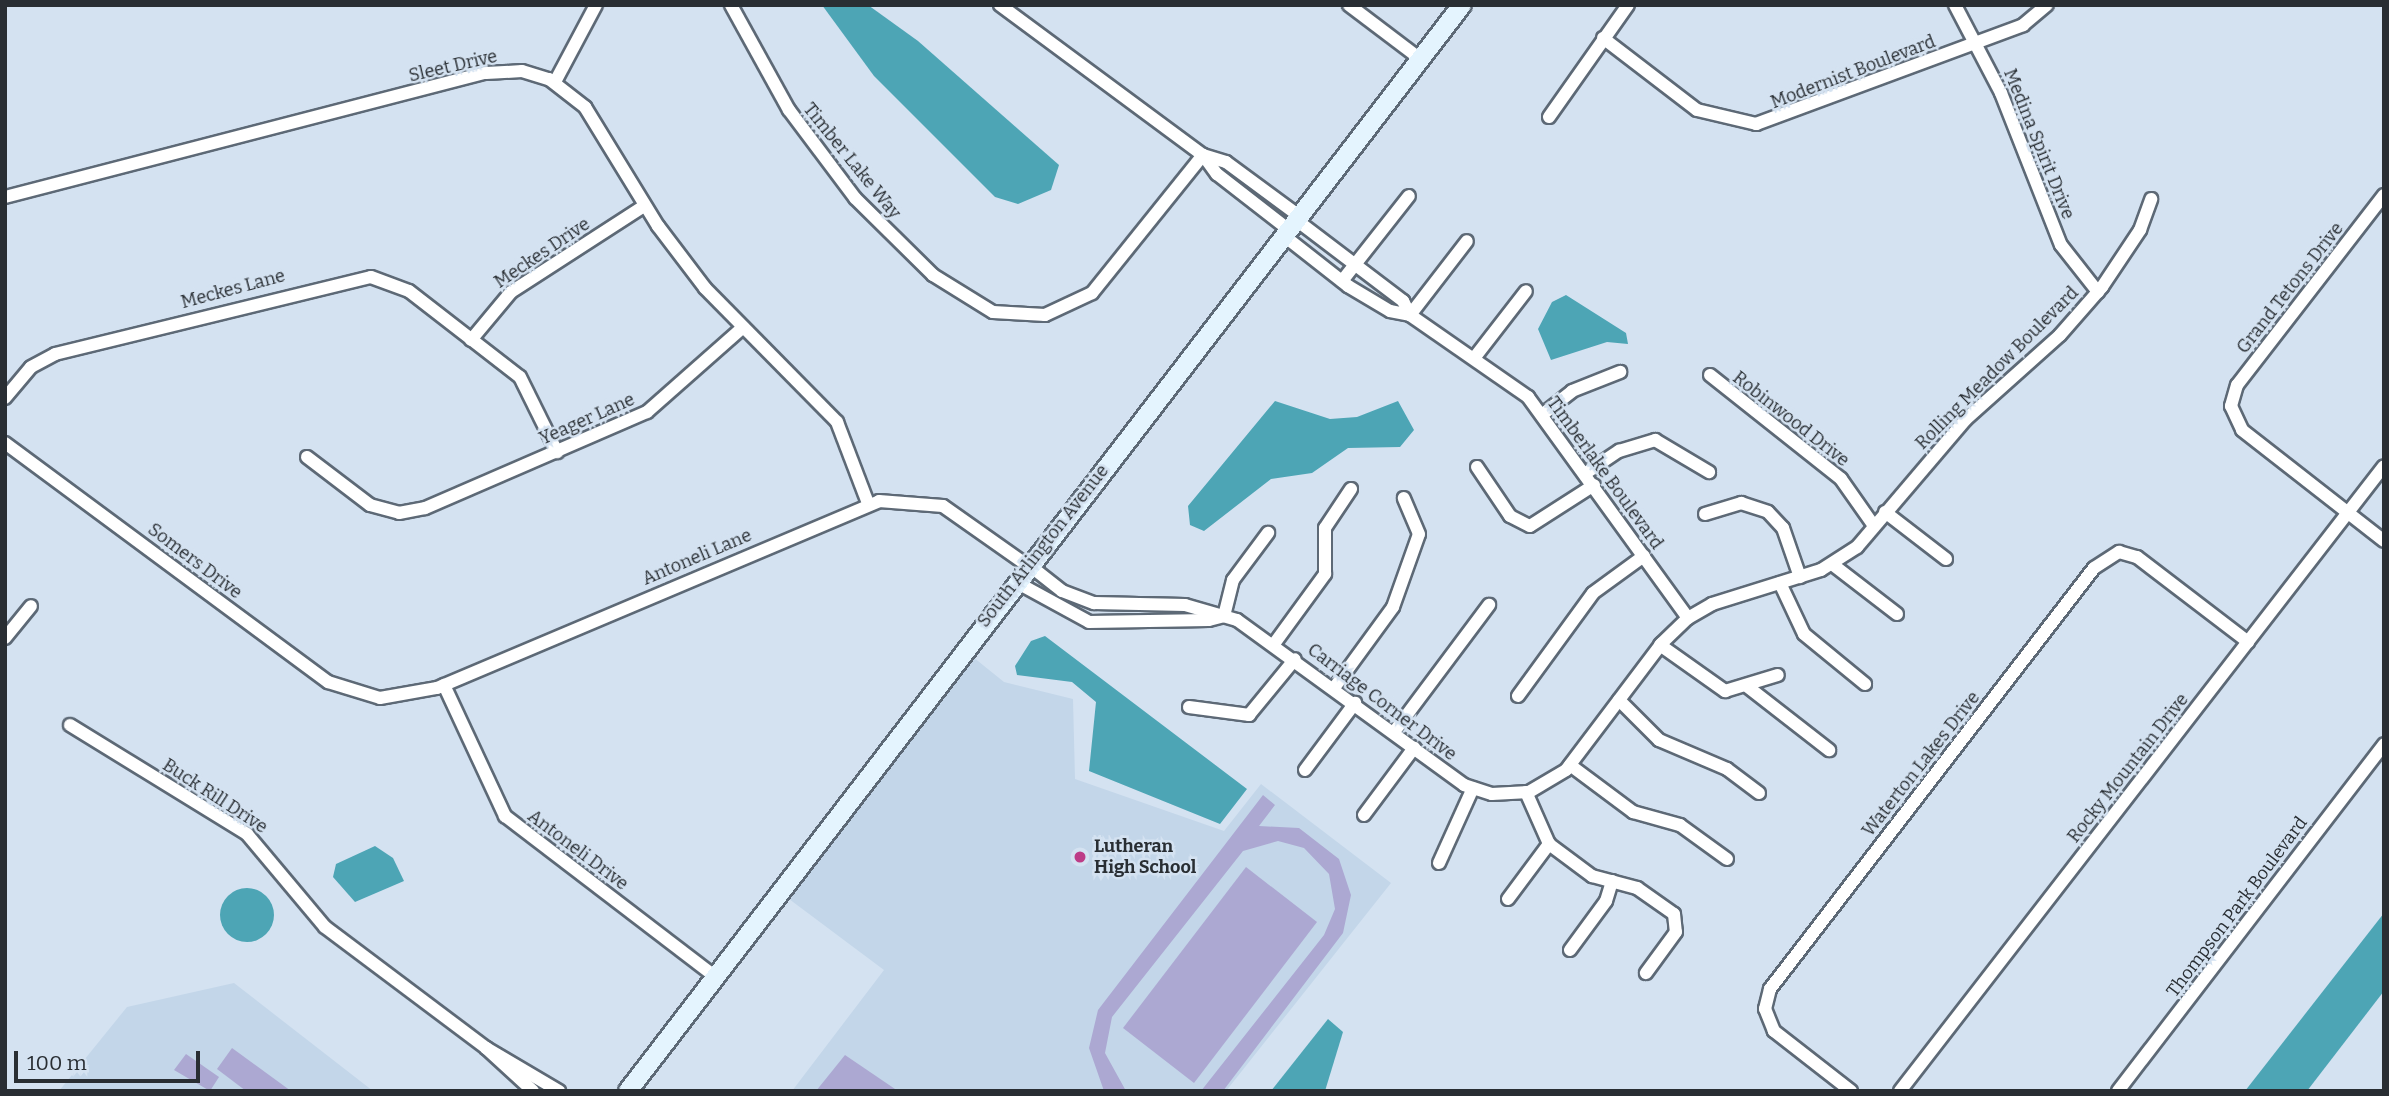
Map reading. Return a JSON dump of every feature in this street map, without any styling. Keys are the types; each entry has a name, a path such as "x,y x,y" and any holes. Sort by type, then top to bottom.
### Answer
{"main road":[{"name":"South Arlington Avenue","path":"628,1091 712,974 1462,5"}],"street":[{"path":"555,82 596,5"},
{"name":"Timber Lake Way","path":"731,5 789,110 855,198 933,275 993,312 1045,315 1092,293 1203,155"},
{"path":"1000,5 1203,155 1226,162 1291,224 1342,282 1390,311 1410,315"},
{"path":"1349,5 1419,58"},
{"path":"1549,117 1628,5"},
{"name":"Medina Spirit Drive","path":"1955,5 1978,43 2061,245 2098,292"},
{"name":"Modernist Boulevard","path":"1603,38 1697,110 1756,124 2023,25 2047,5"},
{"name":"Sleet Drive","path":"5,197 486,73 522,71 555,82 585,107 645,206 741,329 841,427 868,503"},
{"name":"Grand Tetons Drive","path":"2348,512 2242,430 2231,407 2237,386 2384,195"},
{"path":"1342,282 1409,196"},
{"name":"Rolling Meadow Boulevard","path":"1526,793 1570,765 1660,645 1688,618 1832,565 1874,526 1965,419 2060,335 2098,292 2140,230 2151,199"},
{"name":"Meckes Drive","path":"471,340 510,292 645,206"},
{"path":"1291,224 1403,301 1410,315"},
{"path":"1410,315 1467,241"},
{"name":"Meckes Lane","path":"5,398 27,370 55,354 348,277 393,283 520,377 556,452"},
{"path":"1475,357 1526,291"},
{"name":"Timberlake Boulevard","path":"1410,315 1475,357 1543,414 1688,618"},
{"name":"Yeager Lane","path":"307,457 370,505 399,513 425,509 653,409 741,329"},
{"path":"1543,414 1572,391 1620,372"},
{"name":"Robinwood Drive","path":"1710,374 1842,479 1874,526"},
{"path":"1586,473 1619,451 1655,440 1709,472"},
{"name":"Somers Drive","path":"5,443 328,682 369,696"},
{"name":"Rocky Mountain Drive","path":"1900,1091 2384,466"},
{"path":"1477,467 1510,516 1527,525 1535,526 1594,485"},
{"path":"1274,643 1325,574 1325,528 1351,489"},
{"path":"1334,688 1393,607 1419,534 1404,498"},
{"name":"Antoneli Lane","path":"369,696 409,696 444,685 868,503 909,499 943,506 1028,566"},
{"path":"1705,514 1741,503 1768,512 1783,528 1800,577"},
{"path":"1885,512 1946,559"},
{"path":"2348,512 2384,541"},
{"path":"1016,582 1088,622 1222,616 1233,580 1268,533"},
{"name":"Waterton Lakes Drive","path":"1851,1091 1774,1031 1765,1009 1770,989 2085,579 2119,552 2137,557 2248,642"},
{"path":"1518,696 1593,593 1644,556"},
{"path":"1832,565 1897,614"},
{"name":"Carriage Corner Drive","path":"1028,566 1062,591 1094,603 1185,604 1222,616 1274,643 1414,748 1473,788 1526,793"},
{"path":"1780,583 1807,638 1865,684"},
{"path":"1394,732 1489,605"},
{"path":"5,638 31,606"},
{"path":"1660,645 1716,687 1748,687 1778,676"},
{"path":"1189,707 1249,715 1295,659"},
{"name":"Antoneli Drive","path":"444,685 505,816 712,974"},
{"path":"1748,687 1829,750"},
{"path":"1619,700 1659,740 1727,769 1759,793"},
{"path":"1305,770 1355,703"},
{"name":"Buck Rill Drive","path":"70,725 247,834 325,927 486,1048 533,1091"},
{"name":"Thompson Park Boulevard","path":"2118,1091 2384,744"},
{"path":"1364,815 1414,748"},
{"path":"1570,765 1633,812 1680,825 1727,859"},
{"path":"1439,863 1473,788"},
{"path":"1526,793 1549,844 1587,873 1643,891 1676,917 1676,932 1646,972"},
{"path":"1508,899 1549,844"},
{"path":"1570,950 1606,901 1612,881"},
{"name":"Buck Rill Drive","path":"486,1048 559,1091"}],"shaded area":[{"name":"Lutheran High School","path":"963,649 1004,682 1073,699 1075,779 1224,831 1261,784 1391,883 1226,1091 792,1091 884,970 777,890"},
{"path":"1263,795 1275,805 1259,826 1299,828 1339,859 1351,895 1343,933 1223,1091 1201,1091 1324,935 1335,909 1329,874 1304,848 1278,841 1243,851 1112,1017 1105,1053 1126,1091 1104,1091 1089,1048 1098,1010"},
{"path":"1246,867 1317,922 1194,1083 1123,1028"},
{"path":"234,983 373,1091 59,1091 127,1007"},
{"path":"232,1048 291,1091 246,1091 217,1069"},
{"path":"186,1054 219,1077 210,1091 174,1070"},
{"path":"845,1055 898,1091 816,1091"}],"water":[{"path":"822,5 868,5 918,41 1059,165 1051,190 1018,204 995,197 874,76"},
{"path":"1566,295 1626,333 1628,344 1607,342 1551,360 1538,329 1552,302"},
{"path":"1275,401 1330,419 1357,417 1398,401 1414,430 1400,447 1348,448 1312,473 1271,479 1204,531 1190,525 1188,506"},
{"path":"1045,636 1247,789 1220,824 1089,771 1096,702 1072,682 1017,675 1015,666 1031,641"},
{"path":"375,846 393,858 404,881 355,902 333,877 336,864"},
{"path":"247,888 266,896 274,915 266,934 247,942 228,934 220,915 228,896"},
{"path":"2384,913 2384,991 2307,1091 2245,1091"},
{"path":"1328,1019 1343,1032 1325,1091 1271,1091"}],"place":[{"name":"Lutheran High School","path":"1080,857"}]}
